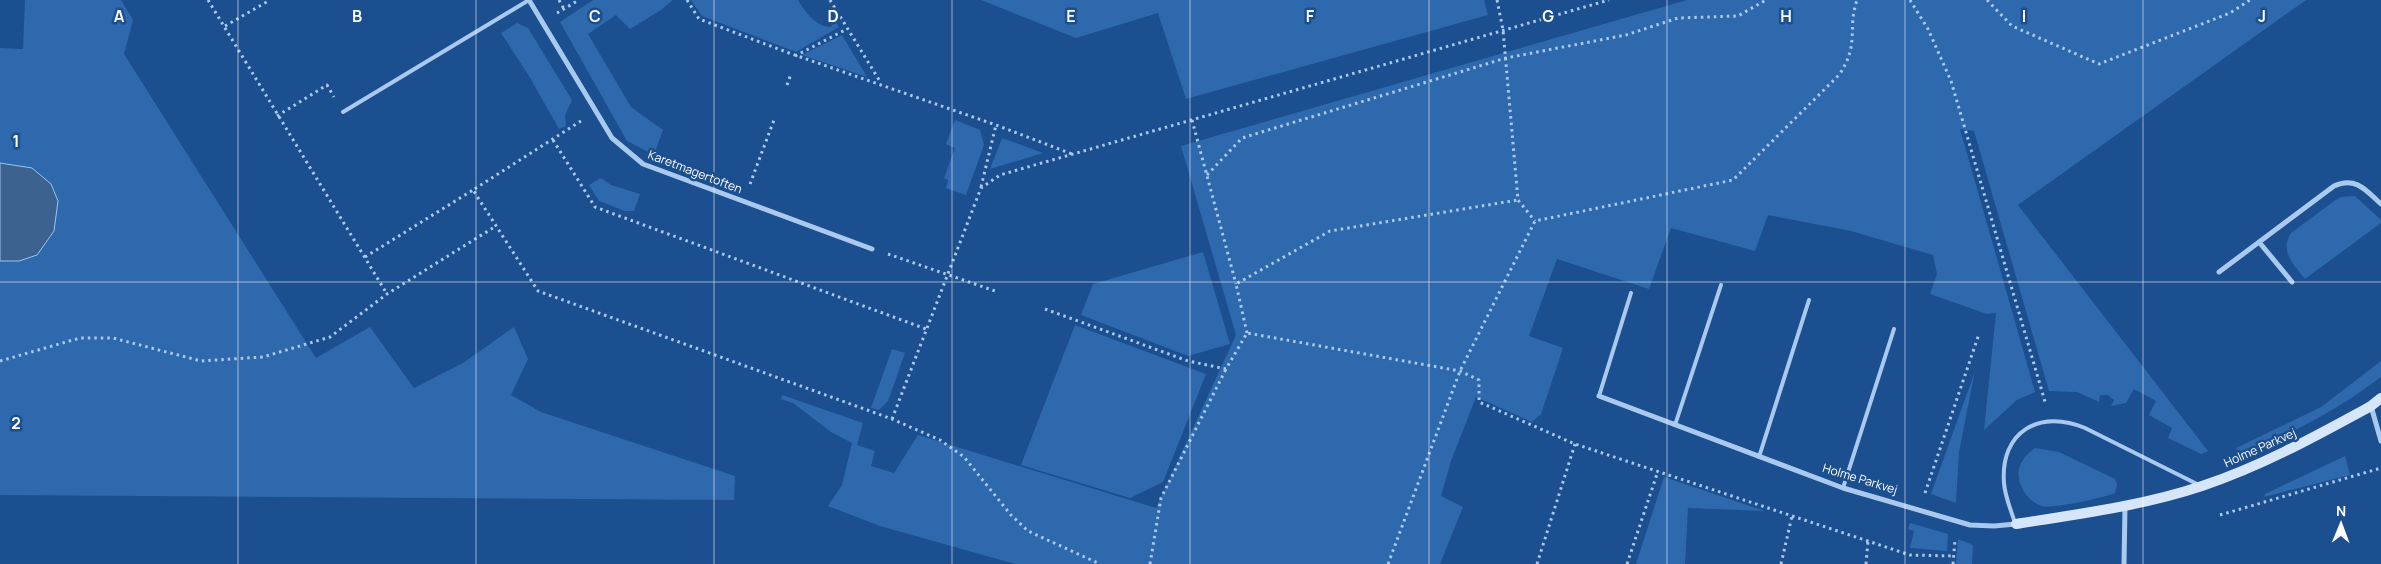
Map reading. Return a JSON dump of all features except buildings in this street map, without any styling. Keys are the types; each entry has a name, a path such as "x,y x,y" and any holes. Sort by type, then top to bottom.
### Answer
{"street":[{"name":"Karetmagertoften","path":"529,0 612,138 643,164 872,249"},
{"path":"2219,272 2342,182 2360,184 2381,204"},
{"path":"2259,242 2292,282"},
{"name":"Holme Parkvej","path":"1599,396 1843,488 1970,525 1994,526 2125,506 2201,486 2284,453 2371,406 2381,398"},
{"path":"2371,406 2381,442"},
{"path":"2124,564 2125,506"}],"lane":[{"path":"343,112 529,0"},
{"path":"1675,425 1721,285"},
{"path":"1599,396 1630,293"},
{"path":"1759,457 1809,300"},
{"path":"1843,488 1894,329"},
{"path":"2016,524 2004,483 2005,463 2010,446 2022,433 2036,423 2050,420 2068,421 2085,428 2201,486"}],"path":[{"path":"208,0 387,294"},
{"path":"225,26 270,0"},
{"path":"559,0 564,9"},
{"path":"542,22 579,0"},
{"path":"687,0 699,19 796,56 996,124 1072,154"},
{"path":"830,0 881,84"},
{"path":"1497,0 1506,58 1518,200 1534,221"},
{"path":"981,188 1000,175 1609,0"},
{"path":"1207,175 1242,138 1506,58 1626,35 1678,18 1738,16 1766,0"},
{"path":"1534,221 1734,180 1839,75 1849,60 1853,45 1854,9 1857,0"},
{"path":"1910,0 1928,29 1951,81 2050,420"},
{"path":"1987,0 2012,26 2099,64 2230,13 2250,0"},
{"path":"796,56 847,29"},
{"path":"796,56 796,61"},
{"path":"787,85 791,74"},
{"path":"277,116 327,85 343,112"},
{"path":"364,257 553,140 596,111"},
{"path":"744,201 774,120"},
{"path":"1150,564 1161,498 1226,368 1247,333 1236,284 1192,120"},
{"path":"892,419 981,188 996,124"},
{"path":"553,140 594,207 926,329"},
{"path":"473,190 538,291 892,419 940,440 964,457 1010,515 1028,532 1100,564"},
{"path":"1236,284 1330,231 1518,200"},
{"path":"1388,564 1460,371 1534,221"},
{"path":"0,361 80,338 113,338 201,361 263,357 330,337 387,294 496,226"},
{"path":"872,249 948,273 998,292"},
{"path":"1045,308 1188,361 1226,368"},
{"path":"1247,333 1460,371 1479,380 1479,402 1575,444 1910,555 1954,556"},
{"path":"1920,510 1980,334"},
{"path":"1537,564 1575,444"},
{"path":"2220,515 2381,468"},
{"path":"1627,564 1658,472"},
{"path":"1781,564 1792,516"},
{"path":"1866,564 1868,541"}],"shaded area":[{"path":"25,0 121,0 133,20 124,54 316,358 370,327 414,388 463,363 514,327 528,359 511,395 541,412 735,476 734,500 0,495 0,48 23,49"},
{"path":"593,0 673,0 661,10 630,29 616,15 588,34 631,107 663,130 654,155 627,141 560,22"},
{"path":"691,0 798,0 816,22 831,27 835,21 839,27 796,52 702,16"},
{"path":"981,0 1484,0 1488,15 1186,99 1158,13 1076,38"},
{"path":"1687,0 2306,0 2018,205 2208,451 2201,454 2168,438 2172,428 2149,415 2156,401 2134,389 2126,403 2111,406 2114,400 2108,395 2100,395 2099,402 2077,392 2049,391 1974,131 1960,129 2035,392 2017,400 1984,430 1996,313 1987,314 1930,294 1937,274 1933,255 1851,231 1768,215 1755,251 1671,228 1649,289 1557,259 1529,336 1563,348 1541,414 1532,422 1476,397 1451,461 1441,496 1463,507 1440,564 1015,564 880,526 828,506 842,485 852,443 831,432 793,403 781,399 782,395 863,423 857,445 875,451 871,466 894,473 918,435 1156,508 1236,335 1181,146"},
{"path":"517,23 528,28 572,100 565,115 566,126 559,129 529,76 501,33"},
{"path":"842,35 867,77 802,55"},
{"path":"955,120 980,130 984,145 966,195 946,188 948,180 944,178 955,148 946,144"},
{"path":"1002,138 1043,153 990,169"},
{"path":"0,163 32,168 51,184 58,201 54,231 37,255 19,261 0,261"},
{"path":"601,178 611,185 640,194 634,211 625,211 599,201 589,185"},
{"path":"2355,196 2381,220 2381,223 2305,279 2289,258 2287,252 2291,233 2334,201 2341,197"},
{"path":"1203,252 1230,344 1188,356 1081,315 1093,284"},
{"path":"1075,325 1206,374 1163,482 1130,498 1021,465"},
{"path":"892,349 905,353 888,401 879,410 871,408"},
{"path":"2381,361 2381,377 2365,389 2313,421 2240,456 2236,448 2321,407"},
{"path":"1975,371 1959,452 1956,503 1931,494"},
{"path":"2035,448 2059,452 2115,479 2117,484 2115,493 2066,505 2048,507 2037,504 2027,496 2019,480 2019,469 2023,460"},
{"path":"2345,456 2350,475 2264,497 2265,494"},
{"path":"1664,477 1765,511 1688,508 1685,564 1636,564"},
{"path":"1910,523 1948,534 1947,551 1910,548 1914,531 1908,529"},
{"path":"1958,539 1973,545 1972,564 1956,564"}]}
